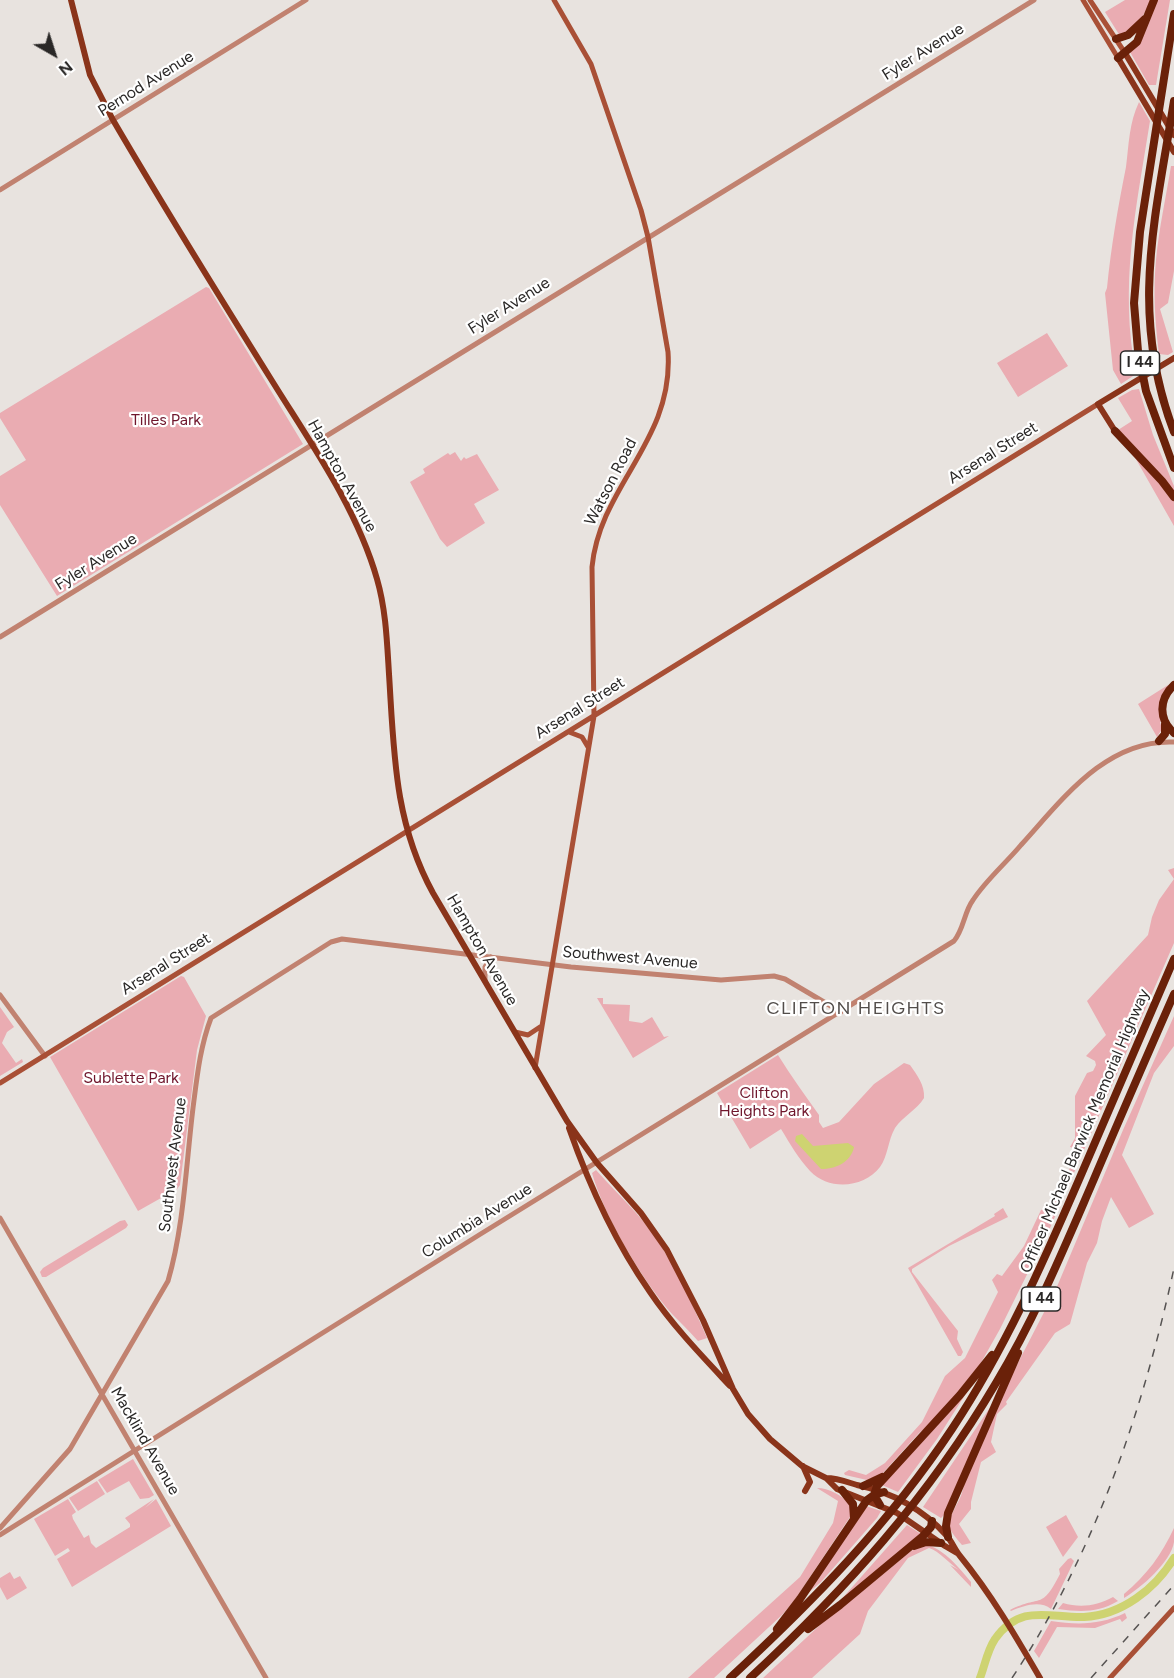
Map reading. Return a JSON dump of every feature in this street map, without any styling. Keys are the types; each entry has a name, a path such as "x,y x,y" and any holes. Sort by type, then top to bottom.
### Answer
{"highway":[{"path":"1122,56 1137,42 1154,0"},
{"name":"I 44","path":"1174,14 1138,242 1134,303 1138,351 1146,391 1174,468"},
{"path":"1116,39 1133,32 1148,16"},
{"name":"I 44","path":"1174,101 1151,246 1148,317 1154,362 1174,432"},
{"path":"1115,431 1174,497"},
{"path":"1159,741 1165,732 1162,703 1174,685"},
{"path":"1164,721 1174,733"},
{"name":"Officer Michael Barwick Memorial Highway","path":"730,1678 823,1589 885,1519 965,1409 1014,1324 1174,959"},
{"name":"Officer Michael Barwick Memorial Highway","path":"750,1678 842,1589 897,1526 973,1421 1025,1331 1056,1267 1174,994"},
{"path":"761,1649 800,1599 872,1494 972,1381 1014,1324"},
{"path":"948,1537 946,1526 948,1513 1011,1370 1025,1331"},
{"path":"863,1486 891,1471"},
{"path":"842,1490 853,1504 853,1520"},
{"path":"872,1494 884,1492"},
{"path":"872,1494 880,1505"},
{"path":"787,1643 840,1605 948,1513"},
{"path":"903,1553 921,1543 941,1543"}],"main road":[{"name":"Hampton Avenue","path":"70,0 90,75 112,120 311,444 357,526 377,579 386,621 395,764 406,831 425,878 567,1121 597,1163 641,1213 667,1250 703,1320 733,1389 749,1415 785,1453 802,1466 826,1478 863,1486 872,1494"},
{"name":"Watson Road","path":"535,1068 594,716 592,567 596,541 606,514 656,424 668,381 668,352 648,237 594,72 582,46 554,0"},
{"path":"1083,0 1148,90 1174,135"},
{"path":"1090,0 1116,39 1146,105 1173,149"},
{"name":"Arsenal Street","path":"0,1083 1171,359"},
{"path":"1098,404 1115,431"},
{"path":"567,732 579,735 588,747"},
{"path":"515,1032 528,1035 535,1033 542,1026"},
{"name":"Hampton Avenue","path":"567,1121 586,1170 618,1240 650,1292 695,1349 733,1389"},
{"path":"802,1466 810,1482 805,1491"},
{"name":"Hampton Avenue","path":"826,1478 842,1490 872,1494"},
{"path":"884,1492 914,1508 941,1543 957,1553"},
{"path":"880,1505 948,1537 957,1553 994,1600 1040,1678"},
{"path":"1110,1678 1174,1608"}],"street":[{"name":"Pernod Avenue","path":"0,190 306,0"},
{"name":"Fyler Avenue","path":"0,637 1034,0"},
{"path":"1159,741 1174,742"},
{"name":"Columbia Avenue","path":"0,1535 954,941 974,897 1073,788 1120,753 1136,746 1159,741"},
{"name":"Southwest Avenue","path":"0,1528 67,1453 168,1281 176,1250 200,1052 211,1018 275,976 336,940 721,980 774,976 785,979 841,1012"},
{"path":"487,987 484,971 491,957"},
{"path":"0,995 45,1056"},
{"name":"Macklind Avenue","path":"0,1218 266,1678"}],"green space":[{"path":"1125,0 1151,0 1139,21 1120,36 1105,12"},
{"path":"1156,0 1170,0 1156,85 1149,85 1130,52"},
{"path":"1139,102 1150,121 1135,216 1129,278 1131,341 1136,374 1121,384 1113,370 1105,293 1131,126"},
{"path":"1171,166 1174,166 1174,271 1168,303 1160,309 1173,352 1168,355 1159,354 1155,283 1159,236"},
{"name":"Tilles Park","path":"206,287 209,288 303,444 57,596 0,505 0,476 26,460 0,418 0,413"},
{"path":"1047,333 1068,366 1018,397 997,363"},
{"path":"1139,389 1153,435 1174,486 1174,494 1118,430 1132,421 1118,398 1132,390"},
{"path":"455,452 461,461 464,457 466,459 477,454 499,490 474,504 485,523 447,547 440,539 410,482 425,473 423,469 448,453 450,455"},
{"path":"1133,454 1174,500 1174,526"},
{"path":"1168,685 1160,722 1162,729 1157,737 1138,704"},
{"path":"1174,868 1174,879 1168,870"},
{"path":"1174,879 1174,943 1050,1228 1000,1329 974,1375 882,1474 867,1480 845,1475 844,1473 849,1470 866,1475 885,1463 922,1422 945,1376 965,1358 998,1292 992,1280 997,1274 1002,1276 1024,1246 1041,1210 1047,1208 1057,1195 1076,1153 1074,1148 1070,1147 1075,1138 1075,1096 1087,1073 1093,1071 1096,1065 1095,1061 1086,1056 1106,1035 1087,1001 1148,935 1159,900"},
{"name":"Sublette Park","path":"181,976 184,977 206,1016 197,1050 180,1185 177,1189 138,1211 50,1057"},
{"path":"597,998 603,998 603,1004 630,1005 629,1021 642,1023 652,1017 664,1037 669,1036 633,1058"},
{"path":"0,1007 14,1027 7,1032 2,1043 16,1063 22,1059 23,1062 0,1076"},
{"path":"1174,1016 1174,1046 1154,1073 1122,1155 1154,1214 1129,1228 1111,1197 1097,1243 1087,1263 1070,1324 1055,1333 1006,1402 1007,1404 997,1414 991,1442 996,1452 981,1462 971,1509 959,1524 971,1543 962,1545 949,1525 960,1499 966,1474 1005,1388 1056,1289"},
{"name":"Clifton Heights Park","path":"778,1055 819,1115 819,1122 823,1128 839,1122 874,1084 904,1063 910,1065 922,1084 924,1098 895,1128 883,1163 873,1174 856,1183 827,1182 810,1171 781,1129 750,1149 717,1093"},
{"path":"596,1170 637,1214 658,1242 685,1290 707,1338 698,1341 660,1300 637,1266 605,1208 592,1173"},
{"path":"1003,1208 1008,1217 949,1246 912,1269 958,1331 957,1339 963,1352 961,1356 958,1356 908,1268 995,1216 994,1214"},
{"path":"125,1220 128,1225 126,1228 46,1277 42,1277 40,1272 43,1268"},
{"path":"967,1392 937,1439 898,1492 882,1485"},
{"path":"991,1406 944,1515 941,1518 923,1507"},
{"path":"133,1459 154,1495 140,1499 129,1481 107,1493 98,1480"},
{"path":"97,1481 105,1494 78,1511 69,1498"},
{"path":"817,1488 839,1495 850,1504 850,1517 794,1601 714,1678 688,1678 800,1577 833,1523 838,1501"},
{"path":"68,1499 76,1512 72,1515 73,1519 84,1538 89,1535 91,1543 96,1548 130,1527 125,1518 154,1499 145,1508 156,1499 171,1526 72,1587 57,1559 70,1551 68,1548 55,1556 34,1519"},
{"path":"866,1506 881,1511 821,1582 808,1593"},
{"path":"1066,1515 1078,1537 1063,1557 1046,1527"},
{"path":"907,1525 921,1534 839,1602"},
{"path":"1174,1528 1174,1542 1167,1558 1139,1588 1124,1598 1124,1594 1153,1564"},
{"path":"925,1544 939,1550 951,1560 971,1582 971,1587 950,1565 959,1570 929,1548 908,1558 868,1611 860,1634 812,1678 763,1678 820,1625 911,1551"},
{"path":"1071,1558 1074,1561 1051,1609 1037,1604 1010,1610 1040,1600 1049,1593 1060,1574 1059,1569"},
{"path":"10,1572 14,1579 20,1576 27,1588 7,1600 0,1587 0,1578"},
{"path":"1113,1597 1118,1601 1096,1610 1058,1609 1063,1603 1088,1605"},
{"path":"1125,1613 1127,1618 1122,1622 1120,1619 1095,1628 1057,1627 1039,1658 1034,1651 1051,1621 1089,1623 1107,1620"}],"shaded area":[{"path":"802,1134 813,1146 848,1143 854,1147 850,1157 842,1164 821,1169 795,1141 796,1136"}],"waterway":[{"path":"980,1678 995,1639 1015,1621 1025,1616 1036,1615 1084,1617 1124,1606 1147,1590 1174,1558"}],"railway":[{"path":"1012,1678 1068,1582 1112,1480 1147,1375 1174,1268"},
{"path":"1091,1678 1174,1585"}],"district":[{"name":"CLIFTON HEIGHTS","path":"856,1009"}]}
